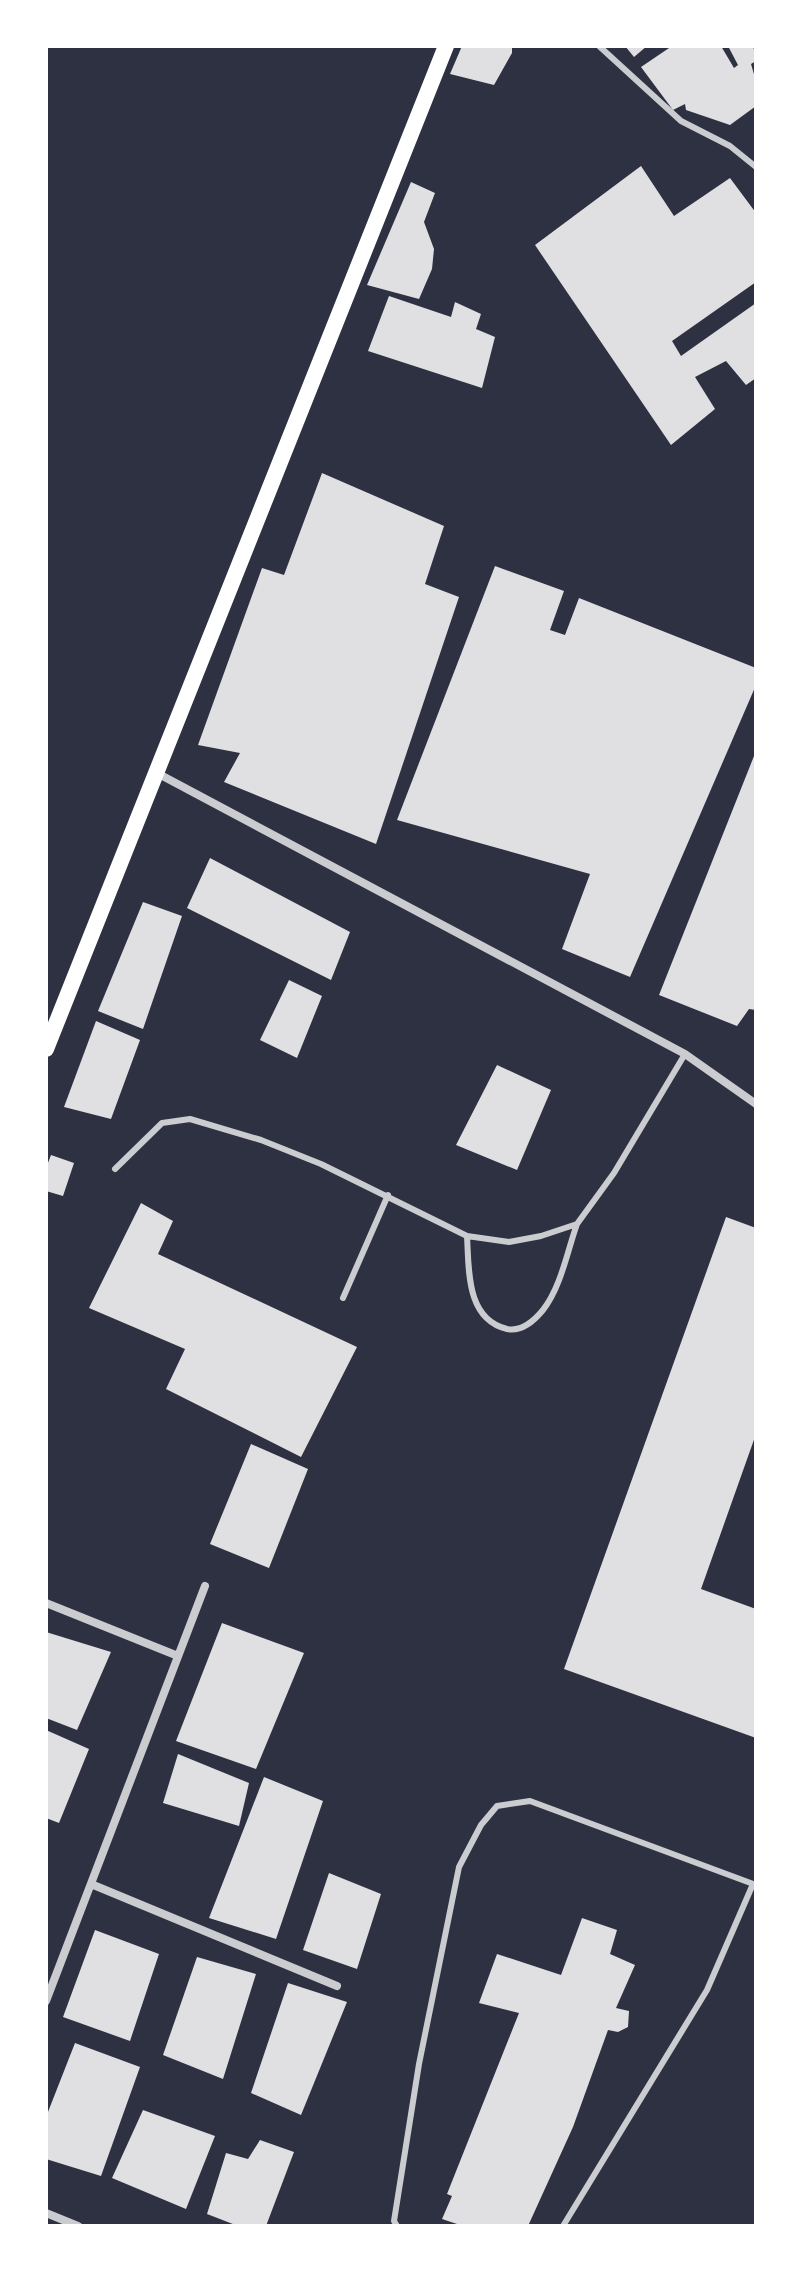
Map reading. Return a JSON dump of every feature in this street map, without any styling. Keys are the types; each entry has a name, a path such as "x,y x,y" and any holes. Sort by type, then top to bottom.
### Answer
{"main road":[{"path":"46,1049 446,46"}],"street":[{"path":"155,772 685,1054 756,1104"},
{"path":"46,2001 205,1586"},
{"path":"46,1603 178,1656"},
{"path":"91,1884 337,1986"},
{"path":"46,2213 78,2226"}],"lane":[{"path":"599,46 681,121 730,146 756,167"},
{"path":"467,1236 470,1285 479,1309 491,1323 511,1330 530,1324 545,1308 577,1224 614,1173 685,1054"},
{"path":"115,1169 162,1123 190,1119 261,1140 388,1195 467,1236 509,1242 577,1224"},
{"path":"343,1298 388,1195"},
{"path":"397,2226 394,2221 419,2064 459,1867 481,1825 497,1806 530,1801 755,1884 707,1990 563,2226"}],"building":[{"path":"462,46 512,46 512,53 494,85 450,74"},
{"path":"625,46 647,46 634,57"},
{"path":"672,46 721,46 734,68 738,65 728,46 752,46 756,52 756,61 751,64 756,81 756,106 730,125 686,110 685,104 673,110 641,67"},
{"path":"641,166 674,216 730,178 756,213 756,282 672,341 681,356 756,303 756,378 746,385 726,361 695,377 715,409 671,445 535,245"},
{"path":"411,182 435,193 424,222 434,249 432,269 419,299 367,285"},
{"path":"389,296 451,317 455,302 481,314 476,329 495,337 482,388 368,351"},
{"path":"322,473 444,526 425,584 459,597 376,844 224,782 240,753 198,745 262,568 284,575"},
{"path":"495,566 564,591 550,630 565,635 579,598 756,668 756,685 630,977 562,949 590,874 397,820"},
{"path":"756,751 756,1010 749,1009 737,1026 659,995"},
{"path":"210,858 350,932 331,980 187,908"},
{"path":"143,902 182,916 143,1029 98,1011"},
{"path":"289,980 322,996 297,1058 260,1040"},
{"path":"96,1021 140,1040 111,1119 64,1107"},
{"path":"497,1065 551,1090 517,1170 456,1145"},
{"path":"51,1155 74,1163 63,1196 46,1191 46,1168"},
{"path":"141,1203 173,1221 158,1254 357,1347 301,1457 166,1389 185,1349 89,1308"},
{"path":"726,1217 756,1228 756,1434 701,1589 756,1609 756,1738 564,1669"},
{"path":"251,1444 308,1469 269,1568 210,1544"},
{"path":"222,1623 304,1653 256,1769 176,1741"},
{"path":"46,1632 111,1652 77,1730 46,1718"},
{"path":"46,1730 89,1749 59,1823 46,1818"},
{"path":"178,1754 249,1783 239,1826 163,1803"},
{"path":"264,1777 323,1801 276,1939 209,1918"},
{"path":"329,1873 381,1894 357,1969 303,1950"},
{"path":"582,1918 617,1930 610,1954 635,1965 616,2008 629,2011 628,2027 618,2032 608,2030 573,2127 528,2226 463,2226 442,2219 452,2196 447,2194 519,2013 479,2003 497,1954 561,1975"},
{"path":"95,1930 159,1954 130,2041 63,2017"},
{"path":"197,1957 256,1974 223,2079 163,2055"},
{"path":"288,1983 347,2002 301,2115 251,2093"},
{"path":"75,2043 140,2067 101,2176 46,2159 46,2117"},
{"path":"143,2110 215,2136 186,2209 112,2178"},
{"path":"260,2140 294,2152 266,2226 238,2226 207,2214 226,2153 248,2159"}]}
